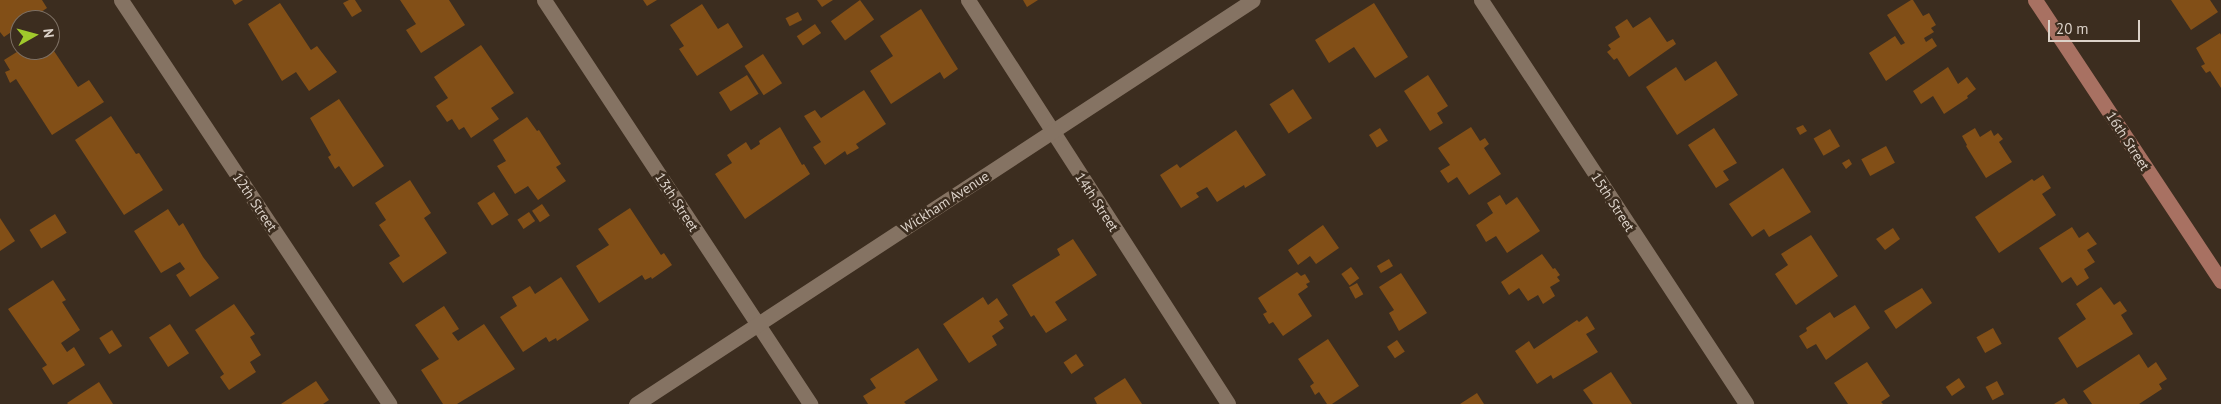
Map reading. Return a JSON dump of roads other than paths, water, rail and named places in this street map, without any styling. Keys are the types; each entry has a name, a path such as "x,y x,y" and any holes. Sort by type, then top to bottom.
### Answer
{"main road":[{"name":"16th Street","path":"2036,0 2221,281"}],"street":[{"name":"12th Street","path":"121,0 389,404"},
{"name":"13th Street","path":"544,0 810,404"},
{"name":"14th Street","path":"968,0 1228,404"},
{"name":"Wickham Avenue","path":"636,404 1253,0"},
{"name":"15th Street","path":"1481,0 1746,404"}]}
